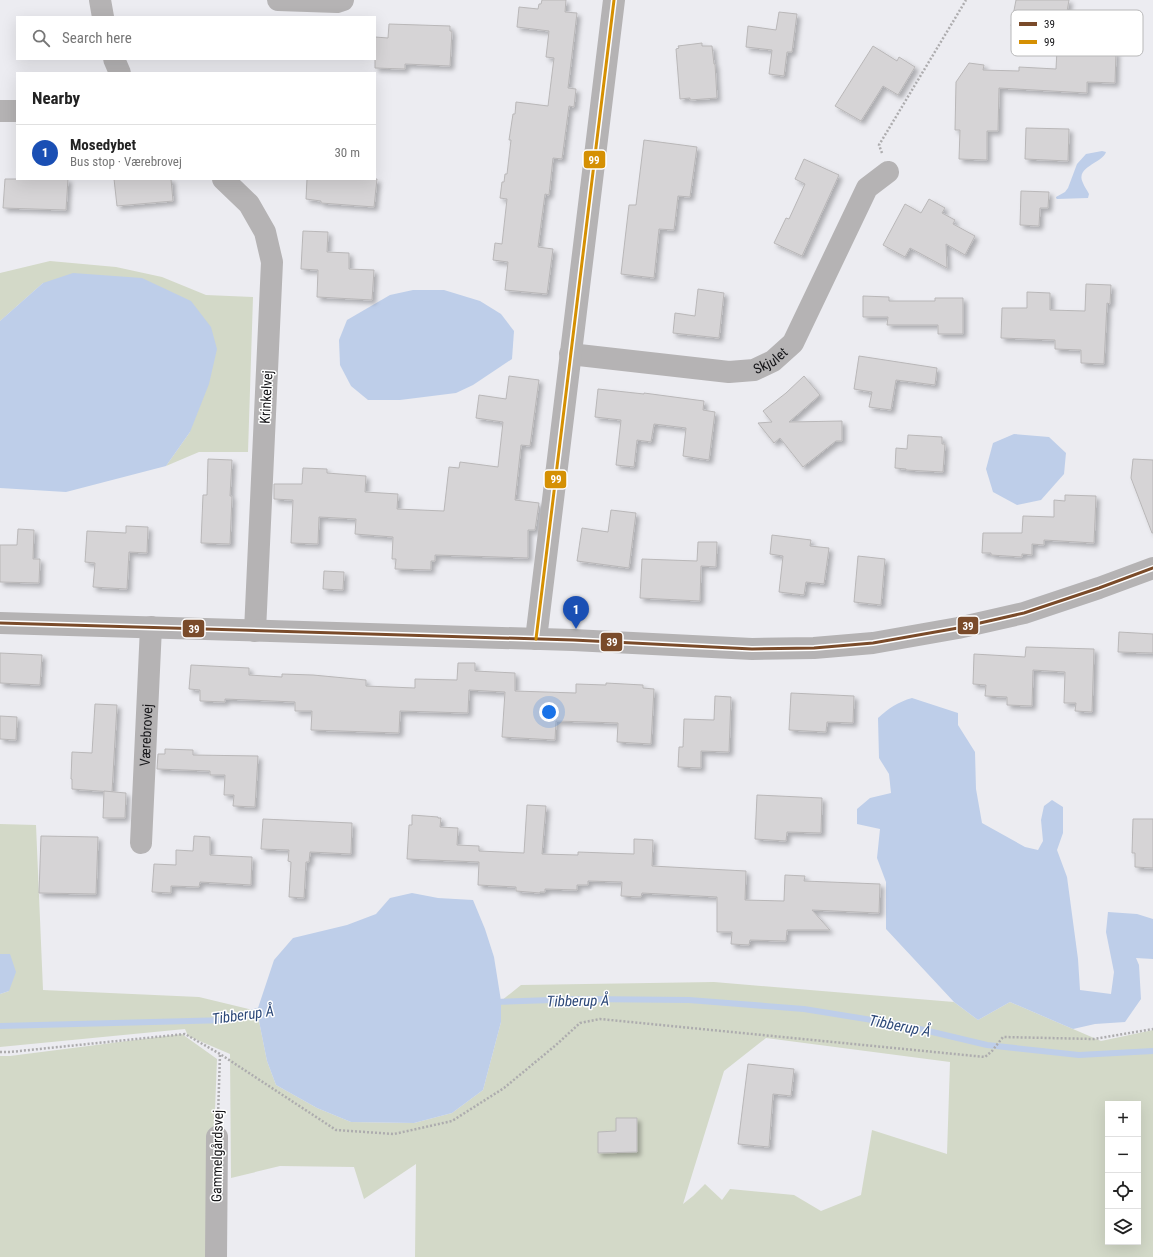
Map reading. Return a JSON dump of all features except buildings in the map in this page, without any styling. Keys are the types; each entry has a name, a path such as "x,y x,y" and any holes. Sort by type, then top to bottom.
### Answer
{"street":[{"path":"100,0 103,16"},
{"path":"278,0 337,2 343,0"},
{"path":"536,639 614,0"},
{"path":"114,60 119,72"},
{"path":"0,111 16,111"},
{"name":"Skjulet","path":"570,354 730,372 754,370 772,361 793,343 867,188 888,172"},
{"name":"Krinkelvej","path":"224,180 249,204 266,232 272,262 255,631"},
{"path":"0,623 536,639 752,649 814,648 873,643 958,628 1024,613 1153,568"},
{"name":"Værebrovej","path":"141,843 151,627"},
{"name":"Gammelgårdsvej","path":"216,1257 217,1137"}],"path":[{"path":"888,172 879,145 966,0"},
{"path":"0,1052 185,1034 220,1054 336,1130 394,1134 452,1121 504,1088 580,1023 600,1019 985,1057 1003,1037 1094,1039 1153,1029"},
{"name":"Gammelgårdsvej","path":"217,1137 220,1054"}],"green space":[{"path":"50,261 116,267 162,277 206,295 253,297 248,452 199,452 166,466 190,432 43,283 0,321 0,273"},
{"path":"0,824 36,825 43,990 199,997 257,1011 267,1061 276,1085 317,1108 351,1122 414,1123 452,1113 483,1090 501,1022 501,1001 521,985 714,982 954,1002 978,1020 1010,1002 1101,1041 1153,1030 1153,1257 415,1257 416,1164 364,1199 354,1167 280,1166 231,1178 230,1054 188,1036 185,1029 0,1047 0,994 9,991 10,954 0,954","holes":["766,1038 950,1062 947,1154 872,1130 861,1195 821,1211 794,1195 730,1189 722,1200 705,1184 683,1204 724,1071"]},
{"path":"182,1034 217,1059 211,1212 206,1257 0,1257 0,1056 10,1056"}],"water":[{"path":"1102,151 1106,152 1104,156 1086,169 1083,173 1083,184 1089,194 1088,198 1057,199 1056,197 1065,192 1068,188 1077,164 1086,154"},
{"path":"73,273 142,278 191,301 211,327 217,349 209,384 190,432 166,466 66,492 0,488 0,321 43,283"},
{"path":"413,290 444,290 480,301 501,314 514,331 512,359 473,385 456,393 400,400 368,400 351,386 340,365 339,340 347,320 390,295"},
{"path":"1014,434 1049,437 1066,453 1064,474 1041,500 1017,505 993,492 986,469 993,443"},
{"path":"912,698 958,713 958,725 975,752 976,789 982,823 1025,847 1038,850 1043,841 1041,820 1044,806 1052,800 1063,807 1063,833 1057,850 1067,877 1078,959 1080,990 1111,994 1114,972 1106,932 1108,912 1137,914 1153,919 1153,959 1136,958 1139,965 1141,999 1125,1022 1095,1024 1073,1029 1010,1002 978,1020 954,1002 886,929 886,882 877,858 880,829 857,824 857,809 870,798 891,793 889,774 879,758 878,718 902,701"},
{"path":"412,893 438,898 473,900 485,929 494,957 501,1001 501,1022 483,1090 452,1113 414,1123 351,1122 317,1108 276,1085 267,1061 257,1011 274,960 293,938 347,925 376,914 390,898"},
{"path":"0,954 10,954 16,972 9,991 0,994"}],"waterway":[{"name":"Tibberup Å","path":"493,1002 581,999 689,1000 804,1009 903,1025 987,1045 1079,1055 1153,1051"},
{"name":"Tibberup Å","path":"0,1026 228,1020 264,1010"}],"transit line":[{"name":"99","path":"536,639 614,0"},
{"name":"39","path":"0,623 573,640 752,649 814,648 873,643 958,628 1024,613 1153,568"}],"place":[{"name":"Mosedybet","path":"576,629"}]}
